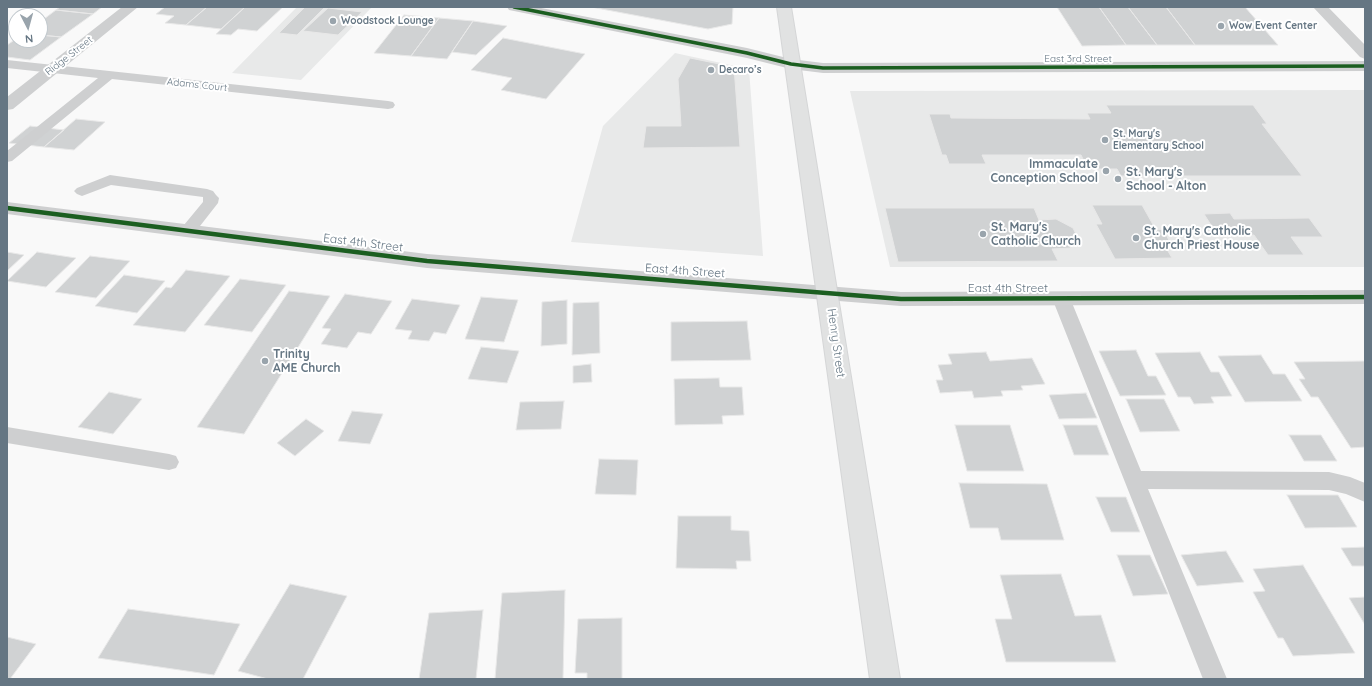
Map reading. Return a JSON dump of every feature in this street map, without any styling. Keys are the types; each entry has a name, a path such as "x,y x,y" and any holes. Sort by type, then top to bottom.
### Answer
{"street":[{"name":"Ridge Street","path":"7,105 131,7"},
{"name":"East 3rd Street","path":"514,7 792,64 823,68 1365,66"},
{"name":"Henry Street","path":"784,7 885,679"},
{"path":"1320,7 1365,54"},
{"name":"East 4th Street","path":"7,208 427,262 828,292 901,299 1365,297"}],"lane":[{"name":"Adams Court","path":"7,64 51,70 388,105"},
{"path":"7,158 108,76"},
{"path":"82,191 110,180 208,194 211,198 210,203 187,231"},
{"path":"1061,298 1215,679"},
{"path":"7,435 169,462"},
{"path":"1135,480 1329,481 1350,486 1365,493"}],"shaded area":[{"path":"297,7 372,7 301,80 232,73"},
{"path":"675,53 749,69 763,256 571,242 603,126"},
{"name":"St. Mary's School - Alton","path":"1365,90 1365,267 890,267 850,91"}],"building":[{"path":"60,7 102,7 93,14 56,10"},
{"path":"165,7 207,7 186,25 165,23 174,16 156,14"},
{"path":"207,7 245,7 221,29 186,25"},
{"path":"245,7 283,7 257,31 238,29 231,35 216,34"},
{"path":"305,7 325,7 297,35 279,33"},
{"path":"591,7 733,7 732,24 708,29"},
{"path":"1057,7 1099,7 1126,45 1082,46"},
{"path":"1099,7 1128,7 1157,45 1126,45"},
{"path":"1128,7 1166,7 1195,45 1157,45"},
{"name":"Wow Event Center","path":"1166,7 1245,7 1278,45 1195,45"},
{"name":"Woodstock Lounge","path":"328,8 362,12 338,35 303,31"},
{"path":"56,10 93,14 61,37 48,36 48,16"},
{"path":"404,15 439,18 411,56 374,53"},
{"path":"439,18 473,21 447,59 411,56"},
{"path":"473,21 507,26 476,55 452,52"},
{"path":"48,36 61,37 48,47"},
{"path":"503,38 585,54 546,99 501,90 512,78 471,70"},
{"path":"8,44 8,48 46,48 30,60 7,57"},
{"path":"690,58 734,67 740,147 643,148 646,126 681,126 678,79"},
{"name":"St. Mary's Elementary School","path":"1106,105 1253,105 1267,124 1262,124 1302,176 1121,176 1117,169 1088,169 1081,155 982,155 986,164 949,164 946,155 942,155 929,114 950,114 951,118 1090,119 1087,113 1111,113"},
{"path":"76,119 105,122 74,150 44,147"},
{"path":"30,126 64,130 44,147 9,143"},
{"name":"St. Mary's Catholic Church Priest House","path":"1092,205 1142,205 1156,230 1163,229 1172,246 1165,246 1172,258 1115,259 1096,224 1102,224"},
{"name":"St. Mary's Catholic Church","path":"885,208 1034,208 1039,220 1056,219 1073,228 1079,240 1070,248 1052,249 1058,261 898,262"},
{"path":"1230,213 1234,219 1309,218 1323,237 1291,237 1304,255 1268,255 1254,235 1218,236 1204,214"},
{"path":"7,252 24,255 7,271"},
{"path":"37,252 76,258 46,287 7,281"},
{"path":"90,256 130,261 96,298 55,292"},
{"path":"186,270 230,276 185,332 133,325 166,287 171,288"},
{"path":"124,275 165,281 137,313 95,306"},
{"path":"240,279 286,285 252,332 204,325"},
{"name":"Trinity AME Church","path":"289,291 330,296 244,434 197,427"},
{"path":"345,294 392,301 371,334 358,332 347,348 321,344 331,329 322,328"},
{"path":"481,297 518,300 504,342 465,339"},
{"path":"412,299 460,305 446,334 434,332 429,341 408,339 412,331 395,329"},
{"path":"567,300 567,344 541,346 542,302"},
{"path":"599,302 600,353 572,355 573,303"},
{"path":"747,321 751,360 671,361 671,322"},
{"path":"481,347 519,351 507,383 468,379"},
{"path":"1136,350 1148,376 1156,376 1166,395 1120,396 1099,351"},
{"path":"986,352 990,361 1032,358 1045,384 1021,386 1023,390 1001,391 1003,396 974,398 972,391 940,393 936,380 943,380 938,365 952,364 948,354"},
{"path":"1200,352 1211,372 1219,372 1232,396 1211,397 1214,403 1194,404 1190,397 1178,397 1155,353"},
{"path":"1261,355 1273,374 1285,374 1302,401 1245,402 1218,356"},
{"path":"1365,361 1365,447 1351,448 1318,397 1311,397 1299,379 1305,379 1294,362"},
{"path":"591,364 592,382 573,383 573,366"},
{"path":"719,378 720,387 742,387 744,415 722,416 723,424 675,425 674,379"},
{"path":"109,392 142,399 113,434 78,427"},
{"path":"1086,393 1097,418 1059,419 1049,395"},
{"path":"1126,399 1164,399 1180,431 1140,432"},
{"path":"564,401 561,429 516,430 520,402"},
{"path":"352,411 383,414 370,444 338,441"},
{"path":"306,419 324,431 295,456 277,443"},
{"path":"955,425 1010,425 1024,471 967,471"},
{"path":"1063,425 1097,425 1109,455 1074,455"},
{"path":"1289,435 1321,435 1337,461 1304,461"},
{"path":"599,459 638,460 636,495 595,494"},
{"path":"959,483 1047,484 1064,540 1001,540 998,528 970,528"},
{"path":"1287,495 1338,495 1357,527 1305,528"},
{"path":"1096,497 1126,497 1140,532 1111,532"},
{"path":"678,516 731,516 731,530 749,531 751,561 736,561 737,569 676,568"},
{"path":"1365,547 1365,566 1352,566 1341,548"},
{"path":"1226,551 1244,582 1197,586 1181,555"},
{"path":"1117,555 1150,555 1168,594 1133,596"},
{"path":"1303,565 1355,653 1293,656 1283,638 1278,638 1253,592 1265,591 1253,569"},
{"path":"1061,574 1075,616 1101,615 1116,662 1006,662 995,619 1012,619 1000,575"},
{"path":"290,584 347,596 303,679 268,679 238,671"},
{"path":"565,590 563,679 495,679 502,593"},
{"path":"1365,597 1365,625 1349,598"},
{"path":"128,609 240,624 214,675 98,658"},
{"path":"483,610 476,679 419,679 429,613"},
{"path":"622,618 622,679 587,679 587,673 575,673 578,619"},
{"path":"7,637 36,644 10,679 7,679"}],"cycle path":[{"path":"514,7 747,53 791,64 823,68 1365,66"},
{"path":"7,208 427,261 901,299 1365,297"}],"place":[{"name":"Woodstock Lounge","path":"333,21"},
{"name":"Wow Event Center","path":"1221,26"},
{"name":"Decaro’s","path":"711,70"},
{"name":"St. Mary's Elementary School","path":"1105,140"},
{"name":"Immaculate Conception School","path":"1106,171"},
{"name":"St. Mary's School - Alton","path":"1118,179"},
{"name":"St. Mary's Catholic Church","path":"983,234"},
{"name":"St. Mary's Catholic Church Priest House","path":"1136,238"},
{"name":"Trinity AME Church","path":"265,361"}]}
